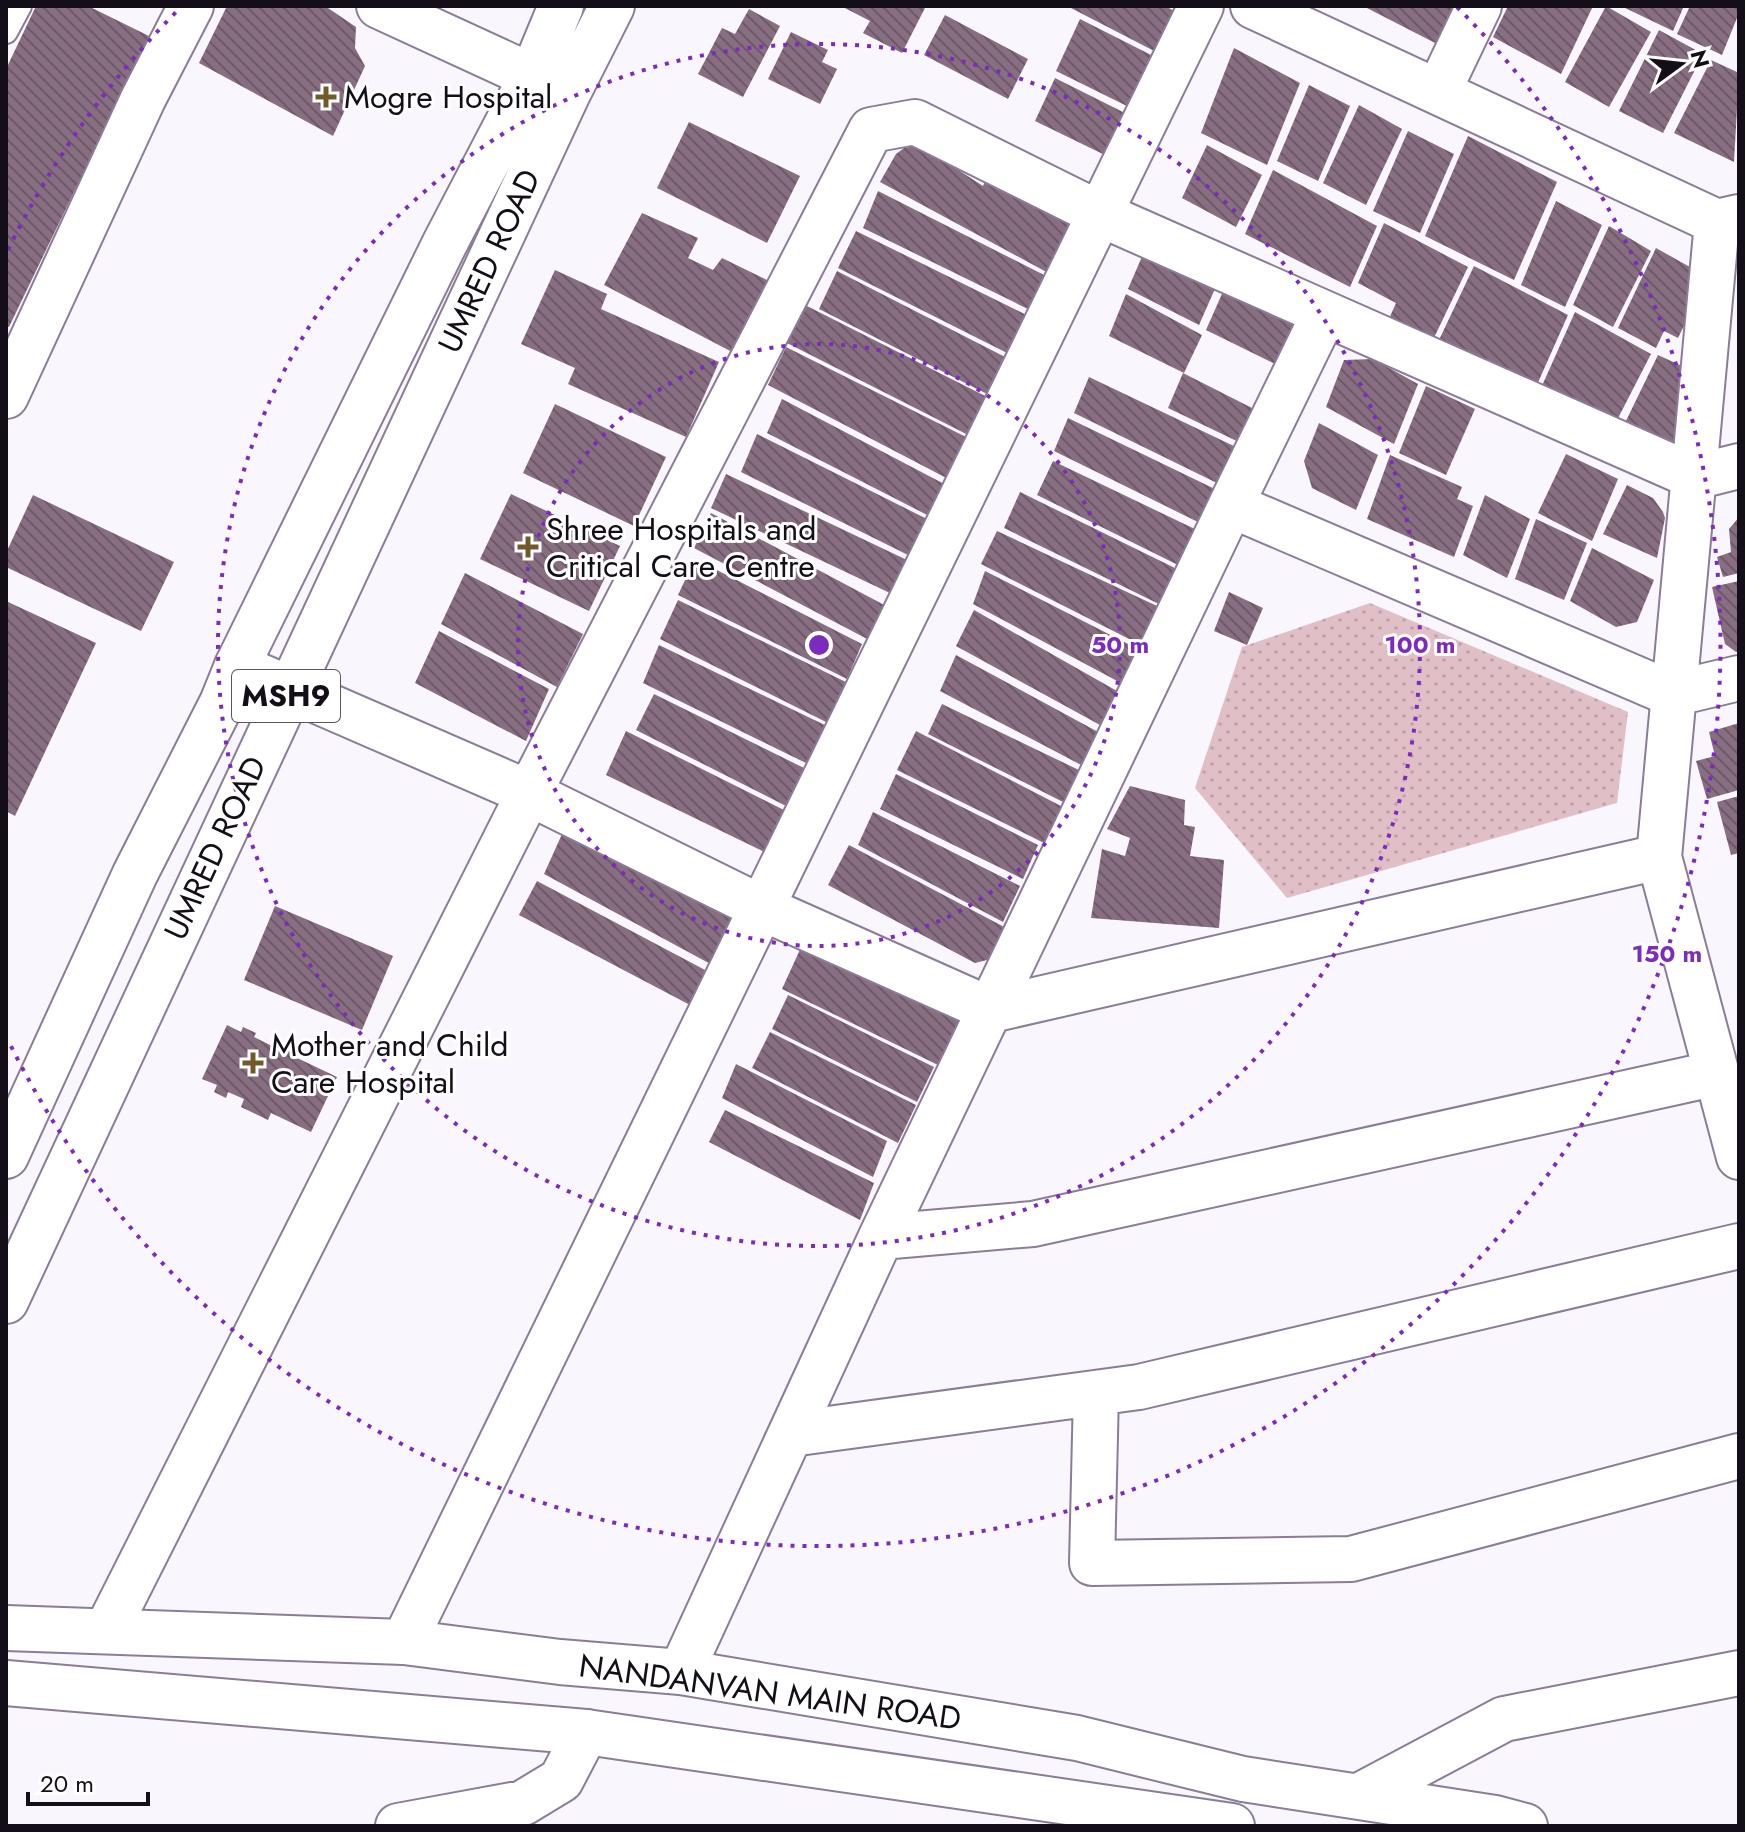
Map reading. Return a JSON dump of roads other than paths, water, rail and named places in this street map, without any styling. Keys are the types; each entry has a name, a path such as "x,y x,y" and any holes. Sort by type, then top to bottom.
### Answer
{"street":[{"path":"6,396 143,99 191,6"},
{"path":"379,6 550,84"},
{"path":"550,84 561,6"},
{"path":"6,1156 135,874 222,703 237,666 445,243 550,84 612,6"},
{"path":"404,1642 1201,6"},
{"path":"1253,6 1438,92 1728,219 1695,477 1672,694 1659,857 1739,1157"},
{"path":"1438,92 1479,6"},
{"name":"UMRED ROAD","path":"6,1301 289,689 550,84"},
{"path":"107,1630 529,793 871,130 915,122 1100,214 1695,477 1739,466"},
{"path":"681,1672 881,1237 1324,314"},
{"path":"1231,505 1672,694 1739,678"},
{"path":"237,666 529,793 762,908 991,1010 1659,857"},
{"path":"881,1237 1033,1224 1717,1073"},
{"path":"791,1434 1139,1387 1739,1246"},
{"path":"1096,1393 1092,1563 1351,1559 1739,1456"},
{"name":"NANDANVAN MAIN ROAD","path":"6,1628 404,1642 560,1662 681,1672 1077,1738 1243,1779 1495,1818 1525,1826"},
{"path":"1359,1796 1504,1719 1739,1673"},
{"path":"6,1683 586,1732 1232,1826"},
{"path":"398,1826 523,1803 561,1780 586,1732"},
{"path":"1243,1779 1243,1826"}],"lane":[{"path":"6,32 20,6"}],"place":[{"name":"Mogre Hospital","path":"326,97"},
{"name":"Shree Hospitals and Critical Care Centre","path":"528,547"},
{"name":"Mother and Child Care Hospital","path":"253,1063"}]}
